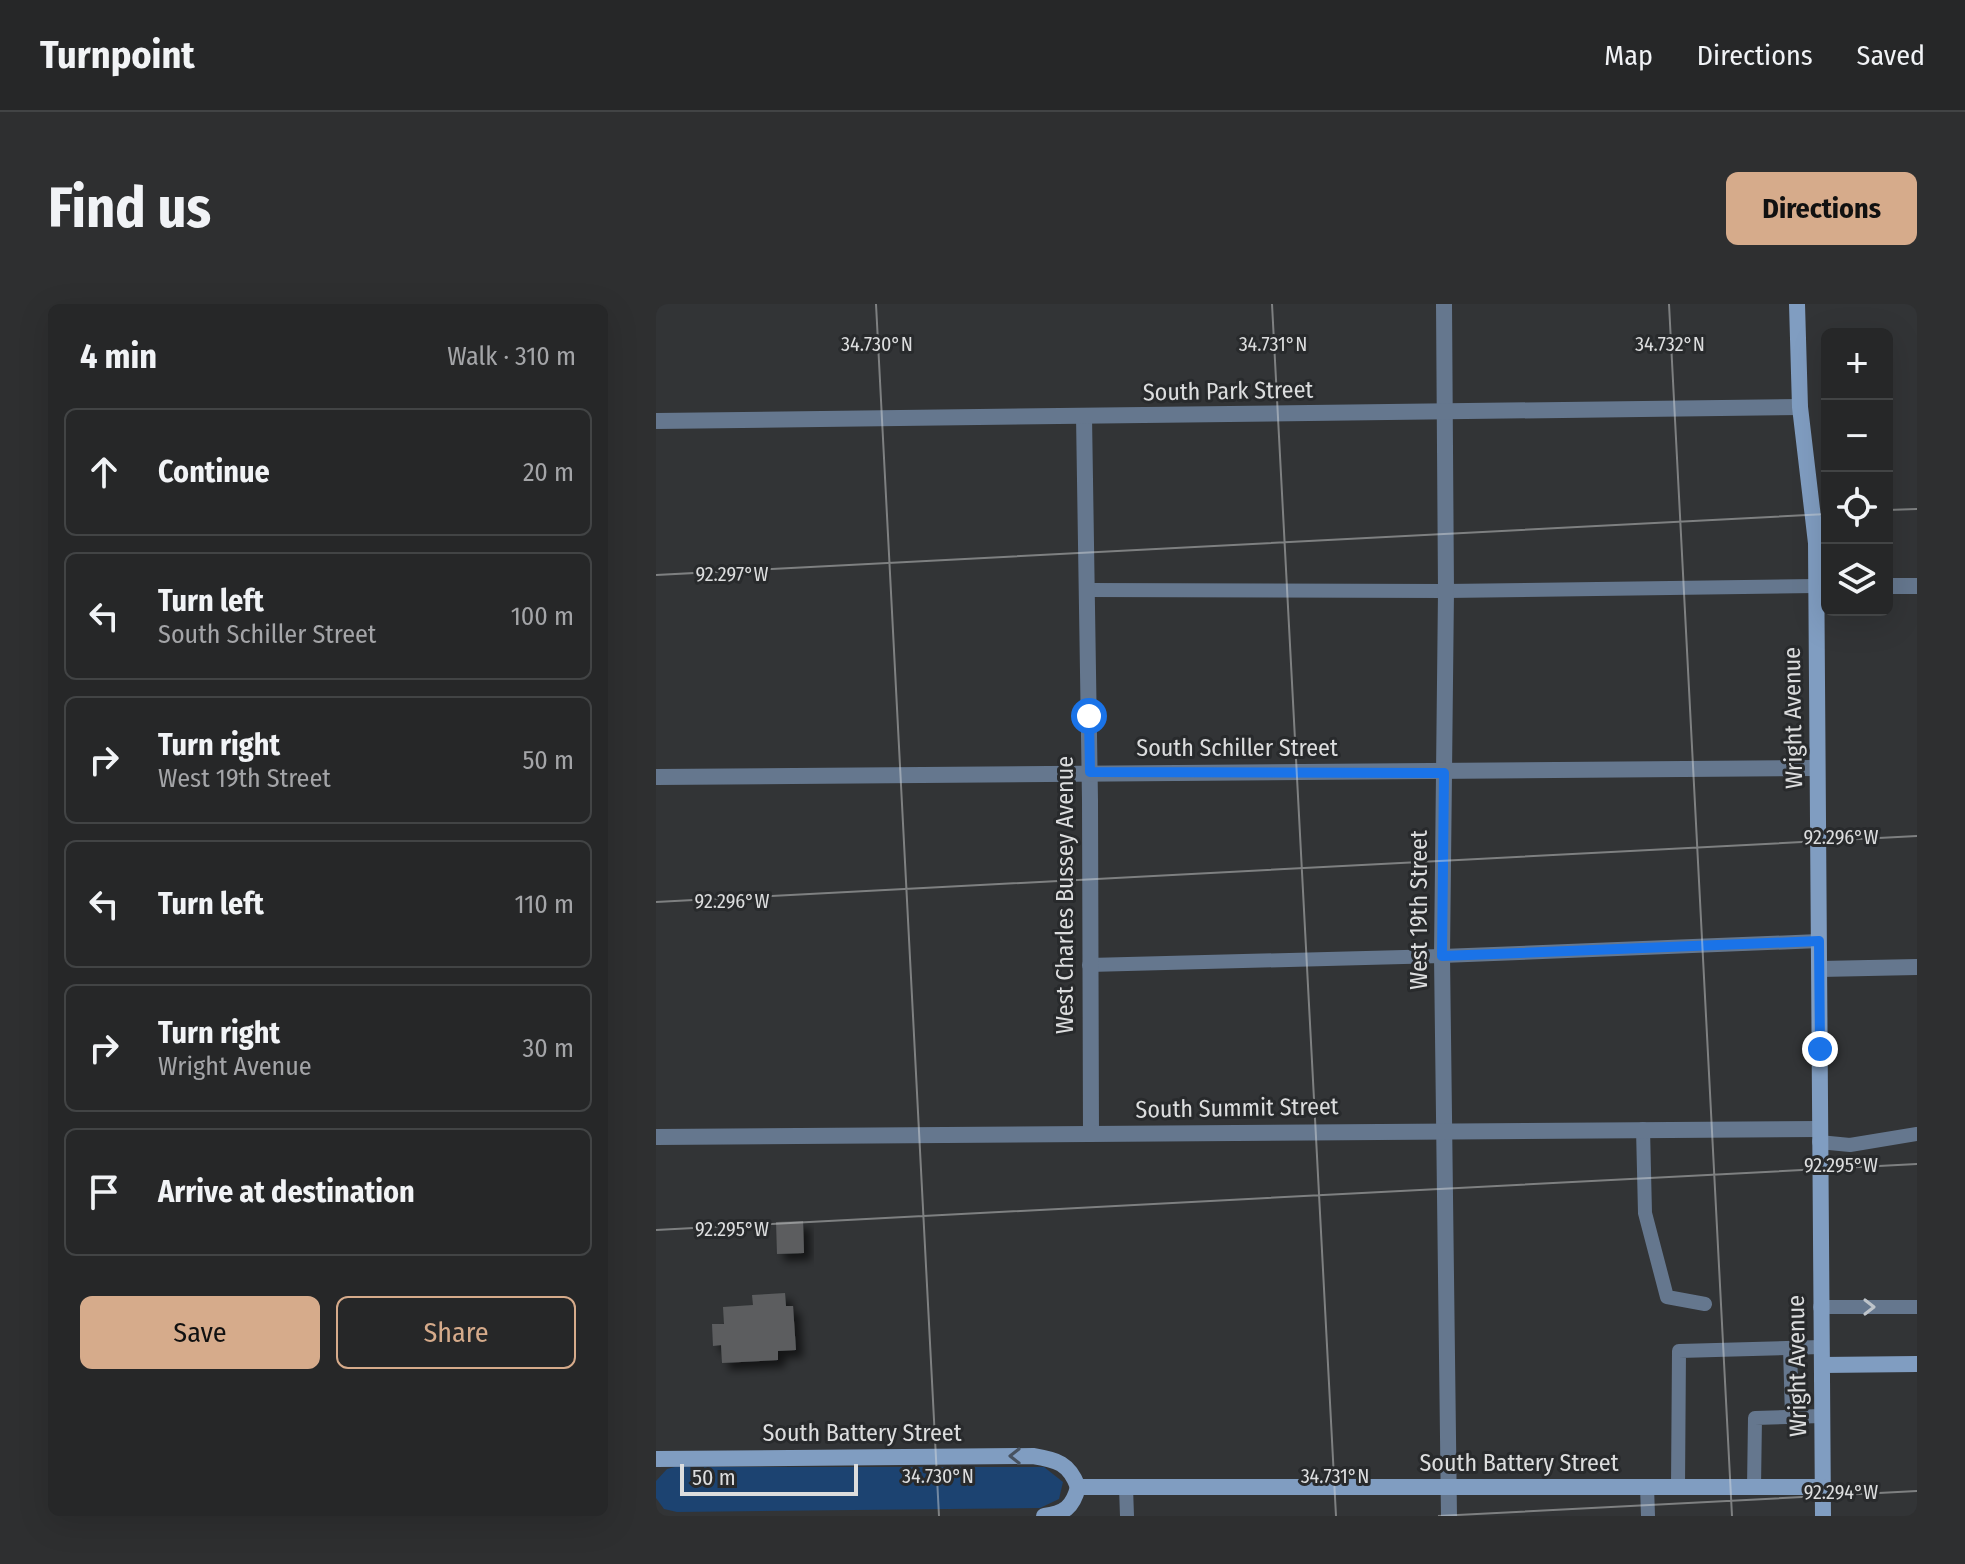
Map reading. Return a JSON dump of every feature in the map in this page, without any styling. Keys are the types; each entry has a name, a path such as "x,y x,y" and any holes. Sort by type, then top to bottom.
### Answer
{"street":[{"name":"West 19th Street","path":"1444,304 1446,591 1442,956 1449,1516"},
{"name":"Wright Avenue","path":"1797,304 1800,407 1821,586 1817,768 1823,1516"},
{"name":"South Park Street","path":"656,421 1800,407"},
{"name":"West Charles Bussey Avenue","path":"1084,416 1090,772 1091,1134"},
{"path":"1893,586 1917,586"},
{"name":"South Schiller Street","path":"656,777 1817,768"},
{"path":"1820,969 1917,967"},
{"name":"South Summit Street","path":"656,1137 1643,1129 1819,1136"},
{"path":"1822,1365 1917,1364"},
{"name":"South Battery Street","path":"656,1459 1033,1456 1057,1460 1068,1467 1078,1487 1822,1487"},
{"path":"1044,1516 1059,1515 1069,1507 1078,1487"}],"lane":[{"path":"1087,590 1446,591 1821,586"},
{"path":"1089,965 1442,956 1819,941"},
{"path":"1643,1129 1645,1213 1667,1297 1705,1304"},
{"path":"1819,1136 1850,1145 1917,1134"},
{"path":"1820,1307 1917,1307"},
{"path":"1678,1486 1679,1351 1821,1347"},
{"path":"1790,1348 1792,1417"},
{"path":"1754,1487 1755,1418 1822,1416"},
{"path":"1647,1486 1648,1516"},
{"path":"1126,1487 1127,1516"}],"shaded area":[{"path":"1044,1467 1063,1482 1059,1499 1040,1508 677,1512 664,1509 656,1498 656,1481 667,1469"}],"building":[{"path":"803,1221 804,1253 777,1254 776,1222"},
{"path":"785,1293 786,1306 793,1306 796,1350 778,1351 778,1360 722,1363 721,1345 713,1346 712,1324 724,1324 723,1307 753,1305 752,1295"}],"route":[{"path":"1089,716 1090,772 1444,773 1442,956 1819,941 1820,1049"}]}
